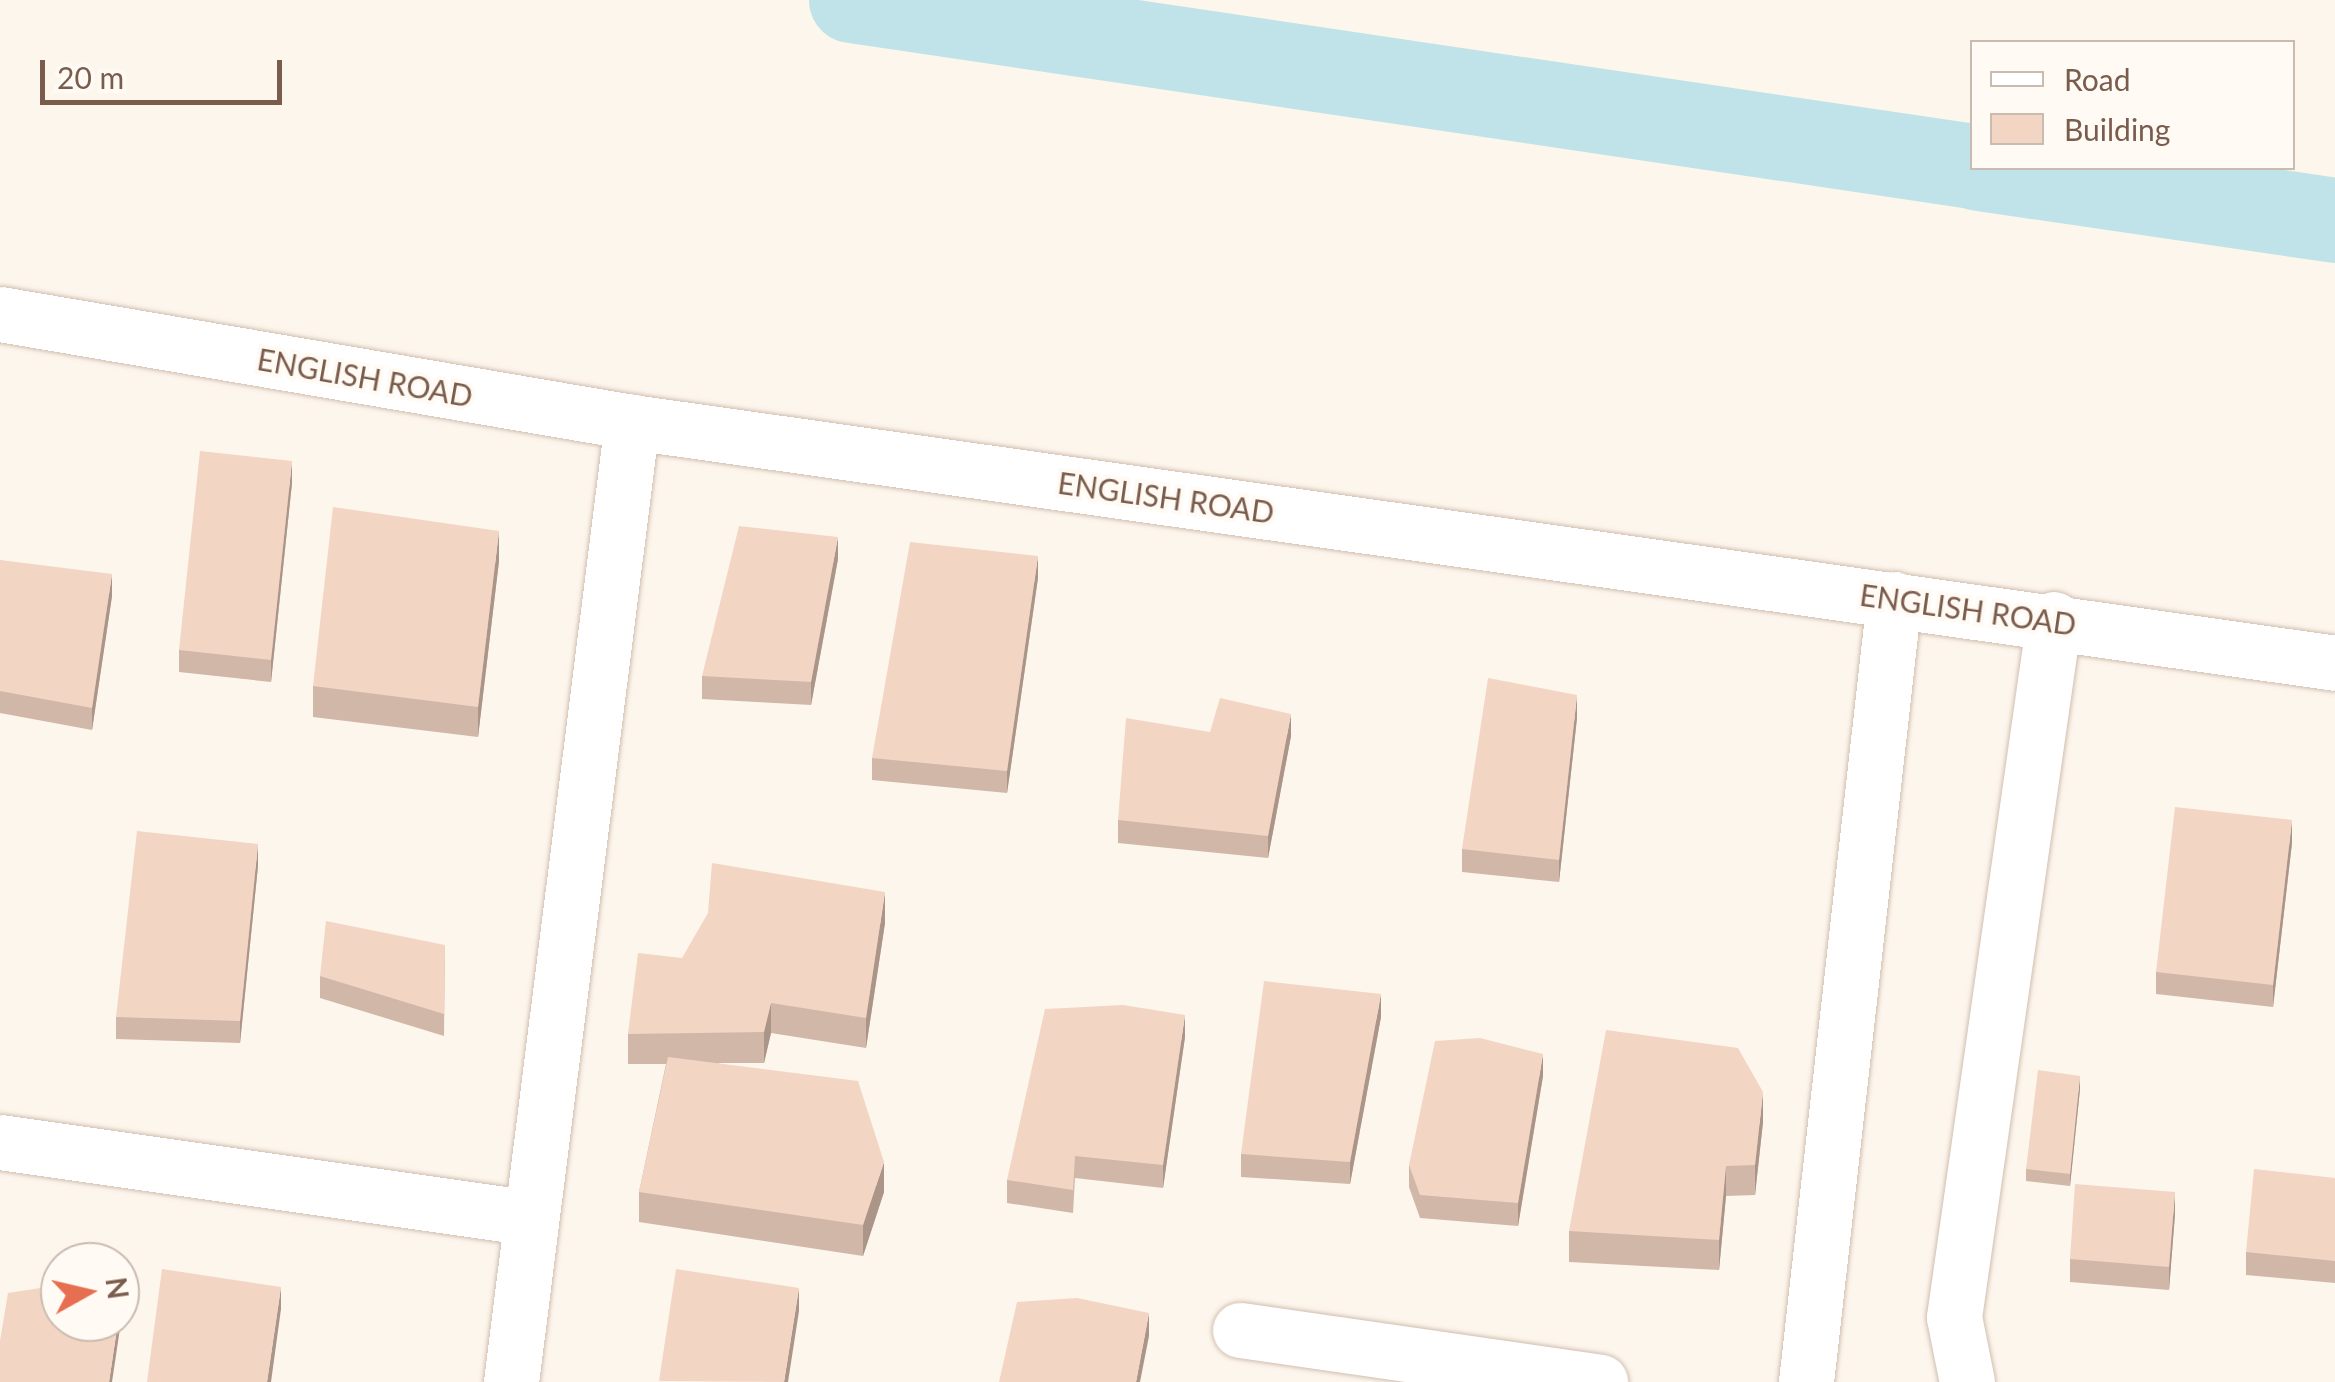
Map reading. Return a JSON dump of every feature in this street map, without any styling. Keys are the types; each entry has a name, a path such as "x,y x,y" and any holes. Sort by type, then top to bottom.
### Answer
{"street":[{"name":"ENGLISH ROAD","path":"0,314 632,422 2054,620 2335,663"},
{"path":"512,1382 632,422"},
{"path":"1806,1382 1894,599"},
{"path":"1967,1382 1954,1317 2054,620"},
{"path":"0,1142 532,1218"},
{"path":"1240,1330 1600,1382"}],"building":[{"path":"200,451 292,461 271,660 179,650"},
{"path":"333,507 499,531 478,707 313,686"},
{"path":"739,526 838,537 811,682 702,676"},
{"path":"910,542 1038,556 1007,771 872,758"},
{"path":"0,560 112,574 92,708 0,691"},
{"path":"1488,678 1577,695 1559,860 1462,849"},
{"path":"1220,698 1291,714 1268,836 1118,820 1126,718 1210,732"},
{"path":"2175,807 2292,820 2273,985 2156,972"},
{"path":"137,831 258,844 240,1021 116,1017"},
{"path":"712,863 885,892 866,1018 771,1003 764,1032 628,1034 638,953 682,958 708,913"},
{"path":"326,921 445,945 444,1014 320,976"},
{"path":"1264,981 1381,994 1350,1162 1241,1154"},
{"path":"1123,1005 1185,1015 1163,1165 1075,1156 1073,1190 1007,1180 1045,1009"},
{"path":"1606,1030 1738,1048 1763,1092 1755,1165 1726,1166 1719,1240 1569,1231"},
{"path":"1480,1038 1543,1054 1518,1203 1420,1195 1409,1165 1435,1041"},
{"path":"668,1057 858,1081 884,1162 863,1225 639,1192"},
{"path":"2038,1070 2080,1076 2070,1174 2026,1169"},
{"path":"2254,1169 2335,1178 2335,1261 2246,1252"},
{"path":"2075,1184 2175,1192 2169,1267 2070,1259"},
{"path":"162,1269 281,1287 267,1382 147,1382"},
{"path":"676,1269 799,1288 784,1382 659,1381"},
{"path":"40,1288 40,1342 115,1342 109,1382 0,1382 0,1341 8,1293"},
{"path":"1077,1298 1149,1313 1136,1382 999,1382 1017,1302"}],"waterway":[{"path":"851,0 1970,166"},
{"path":"1993,170 2335,220"}]}
